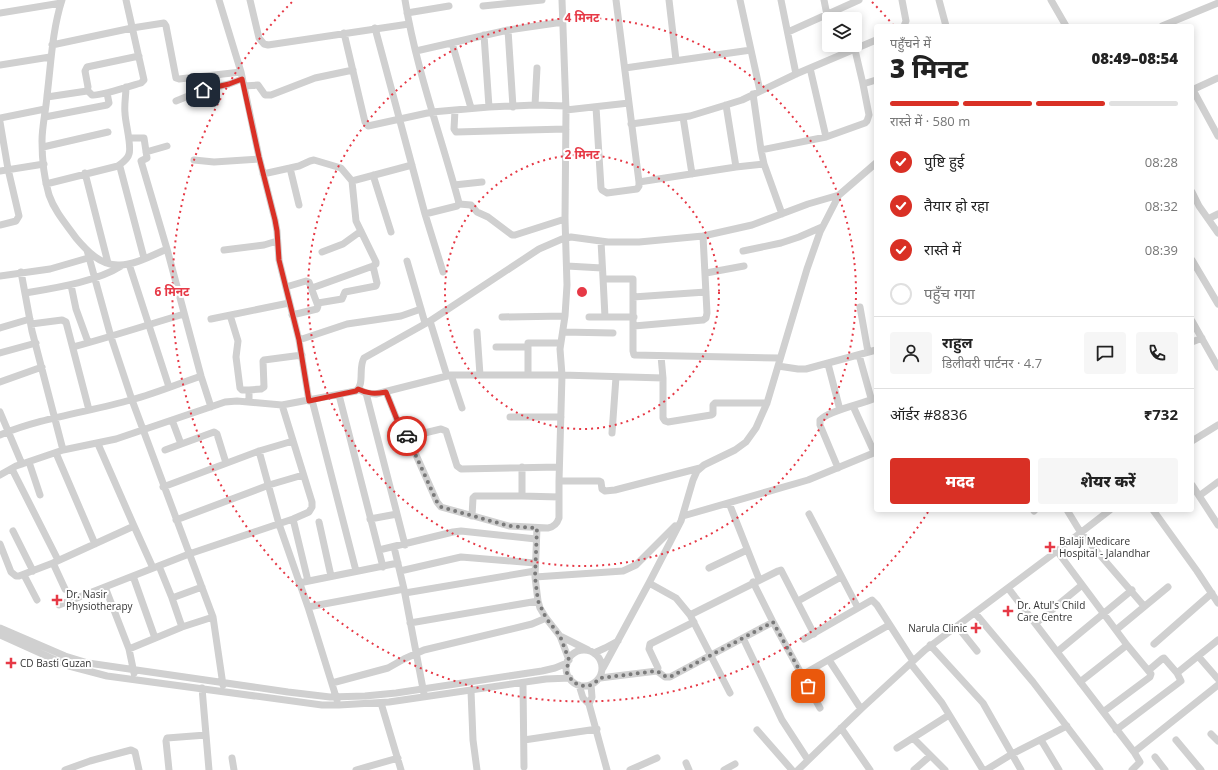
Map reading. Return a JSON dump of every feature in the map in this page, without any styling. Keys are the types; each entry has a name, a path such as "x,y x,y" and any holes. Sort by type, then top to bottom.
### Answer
{"street":[{"path":"126,0 139,56 144,80 141,83 94,95 90,94 87,90 88,87 84,71 87,68 139,56"},
{"path":"219,0 242,79 259,159 275,220 279,260 299,340 310,400 356,571"},
{"path":"250,0 259,38 264,44 268,45 409,24"},
{"path":"405,0 409,24 432,112 459,204"},
{"path":"483,6 542,0"},
{"path":"386,392 398,422 408,437 439,505 444,508 509,526 537,528 552,527 558,523 562,375 560,343 565,316 567,285 565,219 566,108 562,0"},
{"path":"596,107 602,190 607,193 635,190 638,188 639,182 616,0"},
{"path":"669,0 676,60"},
{"path":"740,0 751,50 757,93 761,150 764,164 782,214"},
{"path":"782,0 796,74"},
{"path":"824,0 827,12"},
{"path":"832,12 859,0"},
{"path":"902,0 906,21 905,24"},
{"path":"939,0 945,24"},
{"path":"1051,0 1065,24"},
{"path":"1202,0 1206,8"},
{"path":"0,13 61,2 50,57 42,140 46,184 58,214 87,250 94,257 108,264 125,265"},
{"path":"1167,24 1218,4"},
{"path":"407,13 449,6"},
{"path":"788,32 822,16"},
{"path":"416,51 484,34 563,22"},
{"path":"52,45 162,23 165,25 175,76 177,79 242,79 258,85 265,95 270,95 314,78 352,70"},
{"path":"375,28 425,214 443,272"},
{"path":"508,30 513,107"},
{"path":"344,33 366,125 371,126 432,112 471,108 535,106 566,108 596,107 629,103"},
{"path":"484,34 488,107"},
{"path":"862,47 874,41"},
{"path":"452,43 471,108"},
{"path":"625,68 751,50"},
{"path":"631,124 683,117 726,105 850,52"},
{"path":"761,150 826,137 867,121 869,115 864,84 856,52"},
{"path":"0,65 50,57"},
{"path":"535,106 536,68"},
{"path":"810,68 826,137"},
{"path":"1194,90 1218,78"},
{"path":"176,101 203,90 229,84 242,79"},
{"path":"864,84 874,81"},
{"path":"46,184 85,173 118,166 127,158 129,154 129,138 124,111 126,87"},
{"path":"47,97 85,92 87,90"},
{"path":"0,118 107,105 108,92"},
{"path":"1194,92 1218,136"},
{"path":"726,105 736,167"},
{"path":"455,110 454,129 456,132 566,129"},
{"path":"683,117 692,174"},
{"path":"0,122 8,169 19,216 16,222 0,226"},
{"path":"43,147 108,132"},
{"path":"127,158 140,161 147,158 144,138 129,138"},
{"path":"146,152 167,146"},
{"path":"194,160 214,162 259,159"},
{"path":"140,161 167,249 201,376 211,407"},
{"path":"263,174 299,166 310,161 316,161 342,168 352,181 356,220 376,264 312,288"},
{"path":"0,171 44,164"},
{"path":"639,182 764,164"},
{"path":"352,181 412,165"},
{"path":"559,481 599,481 601,482 602,490 615,490 700,468 735,450 746,442 756,428 767,403 807,269 822,227 839,195 874,165"},
{"path":"118,166 120,167 144,258"},
{"path":"290,168 299,206"},
{"path":"85,173 108,264"},
{"path":"373,175 390,232"},
{"path":"454,184 482,182"},
{"path":"0,475 26,463 64,450 98,444 143,431 211,407 232,402 282,405 356,391 360,384 361,364 364,358 428,322 539,249 562,239 571,237 601,241 639,242 703,236 752,225 808,204 839,195"},
{"path":"1194,195 1218,233"},
{"path":"425,214 457,206 459,204 471,205 478,212 488,217 512,235 565,219"},
{"path":"1208,219 1218,214"},
{"path":"743,251 781,243 822,227"},
{"path":"322,252 343,244 361,231"},
{"path":"634,326 705,319 708,313 703,236"},
{"path":"224,250 264,245 277,241"},
{"path":"601,241 605,317"},
{"path":"26,293 71,285 94,278 167,249"},
{"path":"87,250 111,337 132,400 163,487 213,617 224,691"},
{"path":"0,276 50,269 88,258"},
{"path":"407,261 421,309 428,322 462,408"},
{"path":"1194,263 1218,304"},
{"path":"125,265 149,324 169,387"},
{"path":"318,303 342,299 345,292 376,286 377,284 373,266"},
{"path":"567,266 602,268"},
{"path":"706,273 744,266"},
{"path":"20,272 26,293 36,343 64,450"},
{"path":"603,278 632,279 634,317 633,353 636,355 780,358"},
{"path":"286,287 306,281 309,282 318,303 317,309 292,315"},
{"path":"71,285 76,309 88,342"},
{"path":"633,297 706,292"},
{"path":"211,319 289,303"},
{"path":"860,307 868,352"},
{"path":"299,340 347,324 401,316 421,309"},
{"path":"73,347 111,337 184,314"},
{"path":"230,315 238,341 236,358 240,388 242,390 261,389 264,387 264,360 302,354"},
{"path":"502,317 565,316"},
{"path":"590,317 634,317"},
{"path":"0,328 31,321 64,320 66,322 73,347 89,410"},
{"path":"1194,324 1218,367"},
{"path":"477,332 480,375"},
{"path":"563,332 613,333"},
{"path":"1194,341 1202,338"},
{"path":"528,375 529,342 560,343"},
{"path":"0,353 36,343"},
{"path":"496,347 528,347"},
{"path":"778,366 806,369 874,350"},
{"path":"859,355 871,398 874,399"},
{"path":"661,356 663,378 663,418 665,421 668,422 710,416 713,414 715,403 767,403"},
{"path":"828,364 840,410"},
{"path":"0,382 42,367"},
{"path":"358,389 366,393 376,394 449,376 562,375 663,378"},
{"path":"0,435 8,431 55,418 132,400 201,376"},
{"path":"612,433 616,376"},
{"path":"249,390 249,402"},
{"path":"366,393 396,514 405,544"},
{"path":"339,395 383,567"},
{"path":"838,468 819,422 821,418 840,410 874,399"},
{"path":"59,605 190,554 279,524 309,512 312,502 282,405"},
{"path":"853,406 874,450"},
{"path":"0,412 8,431 26,463 40,495"},
{"path":"510,417 561,417"},
{"path":"172,420 181,444"},
{"path":"1194,438 1217,427"},
{"path":"408,437 445,430 457,466 461,469 559,467"},
{"path":"165,450 212,433 216,433 226,463"},
{"path":"163,487 259,450 293,441"},
{"path":"98,444 134,526 172,598 182,628"},
{"path":"259,450 279,524 308,607 338,705"},
{"path":"308,607 404,591 535,574 623,571 636,565 682,518 808,480 874,452"},
{"path":"56,453 95,544"},
{"path":"522,467 522,496"},
{"path":"600,678 602,668 649,583 682,518 694,476 700,468"},
{"path":"12,469 56,562 65,589"},
{"path":"176,520 269,485 303,474"},
{"path":"1199,496 1218,482"},
{"path":"1194,488 1218,525"},
{"path":"472,516 473,498 475,496 559,497"},
{"path":"729,503 747,550 756,581 773,622 820,708"},
{"path":"1068,512 1081,532 1132,590 1144,606"},
{"path":"798,770 861,709 930,646 1107,512"},
{"path":"1154,512 1218,603"},
{"path":"370,519 396,514"},
{"path":"809,514 858,608"},
{"path":"293,519 308,582"},
{"path":"318,522 331,576"},
{"path":"0,544 11,572 16,576 24,575 134,526"},
{"path":"537,528 535,574 538,601 546,618 560,636 568,661 567,673 573,682 579,685 591,685 600,678 657,671 670,677 773,622"},
{"path":"13,531 33,571"},
{"path":"379,550 461,531 536,539"},
{"path":"394,547 425,697"},
{"path":"709,568 747,550"},
{"path":"1057,551 1127,645 1152,675 1103,712"},
{"path":"400,571 461,557 535,563"},
{"path":"299,584 398,563"},
{"path":"690,615 778,570 781,570 814,634"},
{"path":"24,575 37,600"},
{"path":"132,576 155,638"},
{"path":"798,602 841,577"},
{"path":"649,583 676,598 690,615 730,693"},
{"path":"1036,623 1082,585"},
{"path":"105,587 129,649 135,680"},
{"path":"172,598 202,587"},
{"path":"1116,630 1168,587"},
{"path":"1008,588 1134,752 1140,762 1132,770"},
{"path":"1057,652 1132,590"},
{"path":"1154,644 1212,593"},
{"path":"804,640 871,600 874,601 912,662 950,715 985,770 1012,754 1067,726"},
{"path":"410,623 538,601"},
{"path":"975,613 1020,665 1100,770"},
{"path":"129,649 213,617"},
{"path":"332,683 388,668 424,650 532,624 546,618"},
{"path":"657,671 658,668 649,649 650,644 694,622"},
{"path":"802,675 889,625"},
{"path":"957,626 977,651"},
{"path":"0,628 75,660 288,692 336,696 365,696 423,690 542,671 556,668 568,661 572,655 577,652 582,650 591,652 605,648 618,640"},
{"path":"0,635 69,666 106,676 301,702 338,705 425,697 546,679 570,678"},
{"path":"560,636 598,656 602,668"},
{"path":"743,638 782,720 808,760"},
{"path":"1177,673 1218,640"},
{"path":"1080,682 1127,645"},
{"path":"930,646 983,703 1021,770"},
{"path":"1198,656 1218,679"},
{"path":"1116,730 1181,680 1177,673 1163,658 1149,670"},
{"path":"829,660 861,709"},
{"path":"1211,671 1218,665"},
{"path":"523,683 524,767"},
{"path":"579,685 583,698 589,704 607,770"},
{"path":"589,704 591,699 591,685"},
{"path":"1134,752 1218,685"},
{"path":"202,688 209,770"},
{"path":"471,691 473,740 477,770"},
{"path":"382,702 401,770"},
{"path":"897,748 950,715"},
{"path":"841,728 870,770"},
{"path":"524,740 597,729"},
{"path":"757,730 792,770"},
{"path":"169,770 167,738 206,734"},
{"path":"1211,734 1218,741"},
{"path":"913,738 945,770"},
{"path":"1041,740 1059,770"},
{"path":"1176,740 1201,770"},
{"path":"65,770 90,761 131,750 135,752 139,770"},
{"path":"914,770 930,756"},
{"path":"1155,757 1165,770"},
{"path":"232,758 234,770"},
{"path":"356,770 398,758"},
{"path":"630,770 657,758"},
{"path":"686,763 689,770"},
{"path":"724,770 735,764"}],"way so far":[{"path":"407,436 437,502 441,507 509,526 537,528 535,577 538,601 542,612 560,636 569,660 567,662 567,673 576,684 584,686 594,684 600,678 657,671 667,677 670,677 773,622 808,686"}],"place":[{"name":"Balaji Medicare Hospital - Jalandhar","path":"1050,547"},
{"name":"Dr. Nasir Physiotherapy","path":"57,600"},
{"name":"Dr. Atul's Child Care Centre","path":"1008,611"},
{"name":"Narula Clinic","path":"976,628"},
{"name":"CD Basti Guzan","path":"11,663"}],"route":[{"path":"203,90 229,84 242,79 259,157 275,220 277,231 277,250 299,340 309,401 356,391 358,389 372,394 386,392 398,422 407,436"}]}
